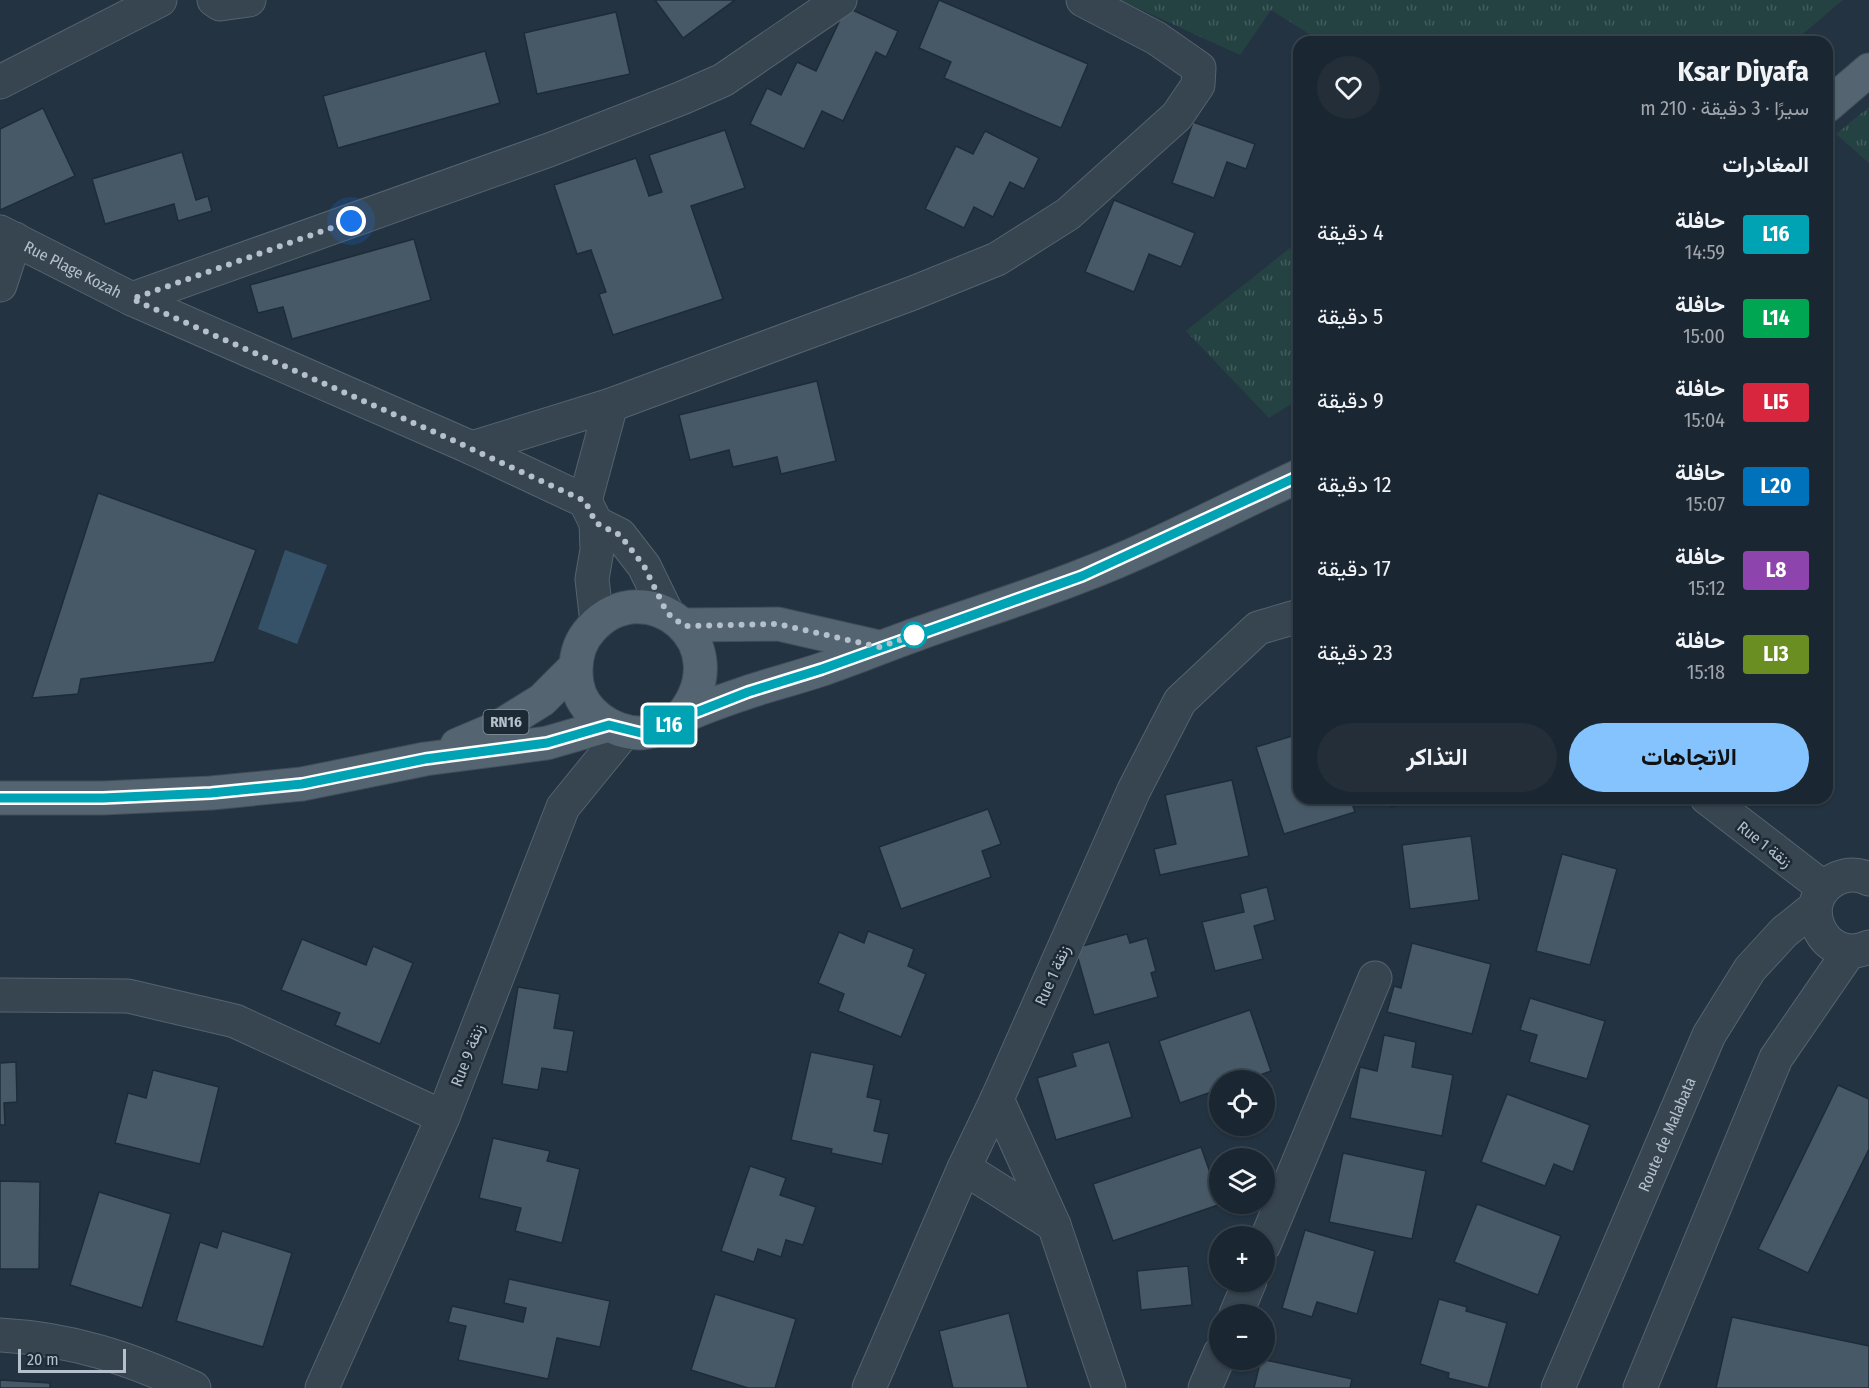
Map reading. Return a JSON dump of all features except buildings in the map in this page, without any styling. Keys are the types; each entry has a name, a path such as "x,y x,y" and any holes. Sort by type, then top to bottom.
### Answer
{"main road":[{"path":"1833,101 1869,70"},
{"name":"RN16","path":"0,798 103,798 256,789 302,784 425,759 547,743 617,728 641,733 661,729 679,719 1082,576 1293,479"},
{"name":"RN16","path":"425,759 497,728 542,700 575,667 579,646 597,623 606,615 626,608 647,607 675,619 778,624 879,647"},
{"path":"675,619 696,643 701,669 691,705 679,719"},
{"path":"575,667 578,688 586,706 617,728"}],"street":[{"path":"0,82 159,0"},
{"path":"214,0 220,4 249,0"},
{"path":"132,299 549,150 682,98 723,80 840,0"},
{"path":"471,448 610,405 913,294 997,259 1068,214 1177,116 1198,86 1199,68 1156,38 1083,0"},
{"path":"0,285 7,235"},
{"name":"Rue Plage Kozah","path":"7,235 132,299 471,448 590,512 620,535 644,566 675,619"},
{"path":"597,623 591,579 597,550 590,512 610,405"},
{"name":"Rue 1 زنقة","path":"869,1388 964,1168 997,1100 1134,790 1180,701 1258,628 1293,618"},
{"name":"Rue 9 زنقة","path":"322,1388 443,1117 563,807 617,728"},
{"name":"Rue 1 زنقة","path":"1714,804 1819,898"},
{"name":"Route de Malabata","path":"1558,1388 1708,1035 1750,969 1784,932 1843,876 1864,874"},
{"path":"1819,898 1815,920 1823,937 1838,949 1859,950"},
{"path":"1640,1388 1776,1058 1859,950"},
{"path":"1272,1226 1375,978"},
{"path":"0,995 128,996 236,1021 443,1117"},
{"path":"997,1100 1054,1225 1109,1388"},
{"path":"964,1168 1054,1225"},
{"path":"0,1335 24,1336 97,1350 140,1363 194,1388"},
{"path":"1205,1388 1213,1370"}],"green space":[{"path":"1120,0 1843,0 1800,36 1312,36 1271,10 1240,55"},
{"path":"1869,107 1869,163 1836,134"},
{"path":"1293,247 1293,403 1269,418 1186,331"}],"water":[{"path":"285,550 327,565 297,644 258,629"}],"bus line":[{"name":"L16","path":"0,798 103,798 211,793 302,784 425,759 547,743 609,725 620,730 641,733 661,729 679,719 748,692 822,669 1082,576 1293,479"}],"route":[{"path":"351,221 132,299 585,501 596,523 620,535 644,566 667,613 684,626 735,623 778,624 879,647 924,632 914,635"}]}
